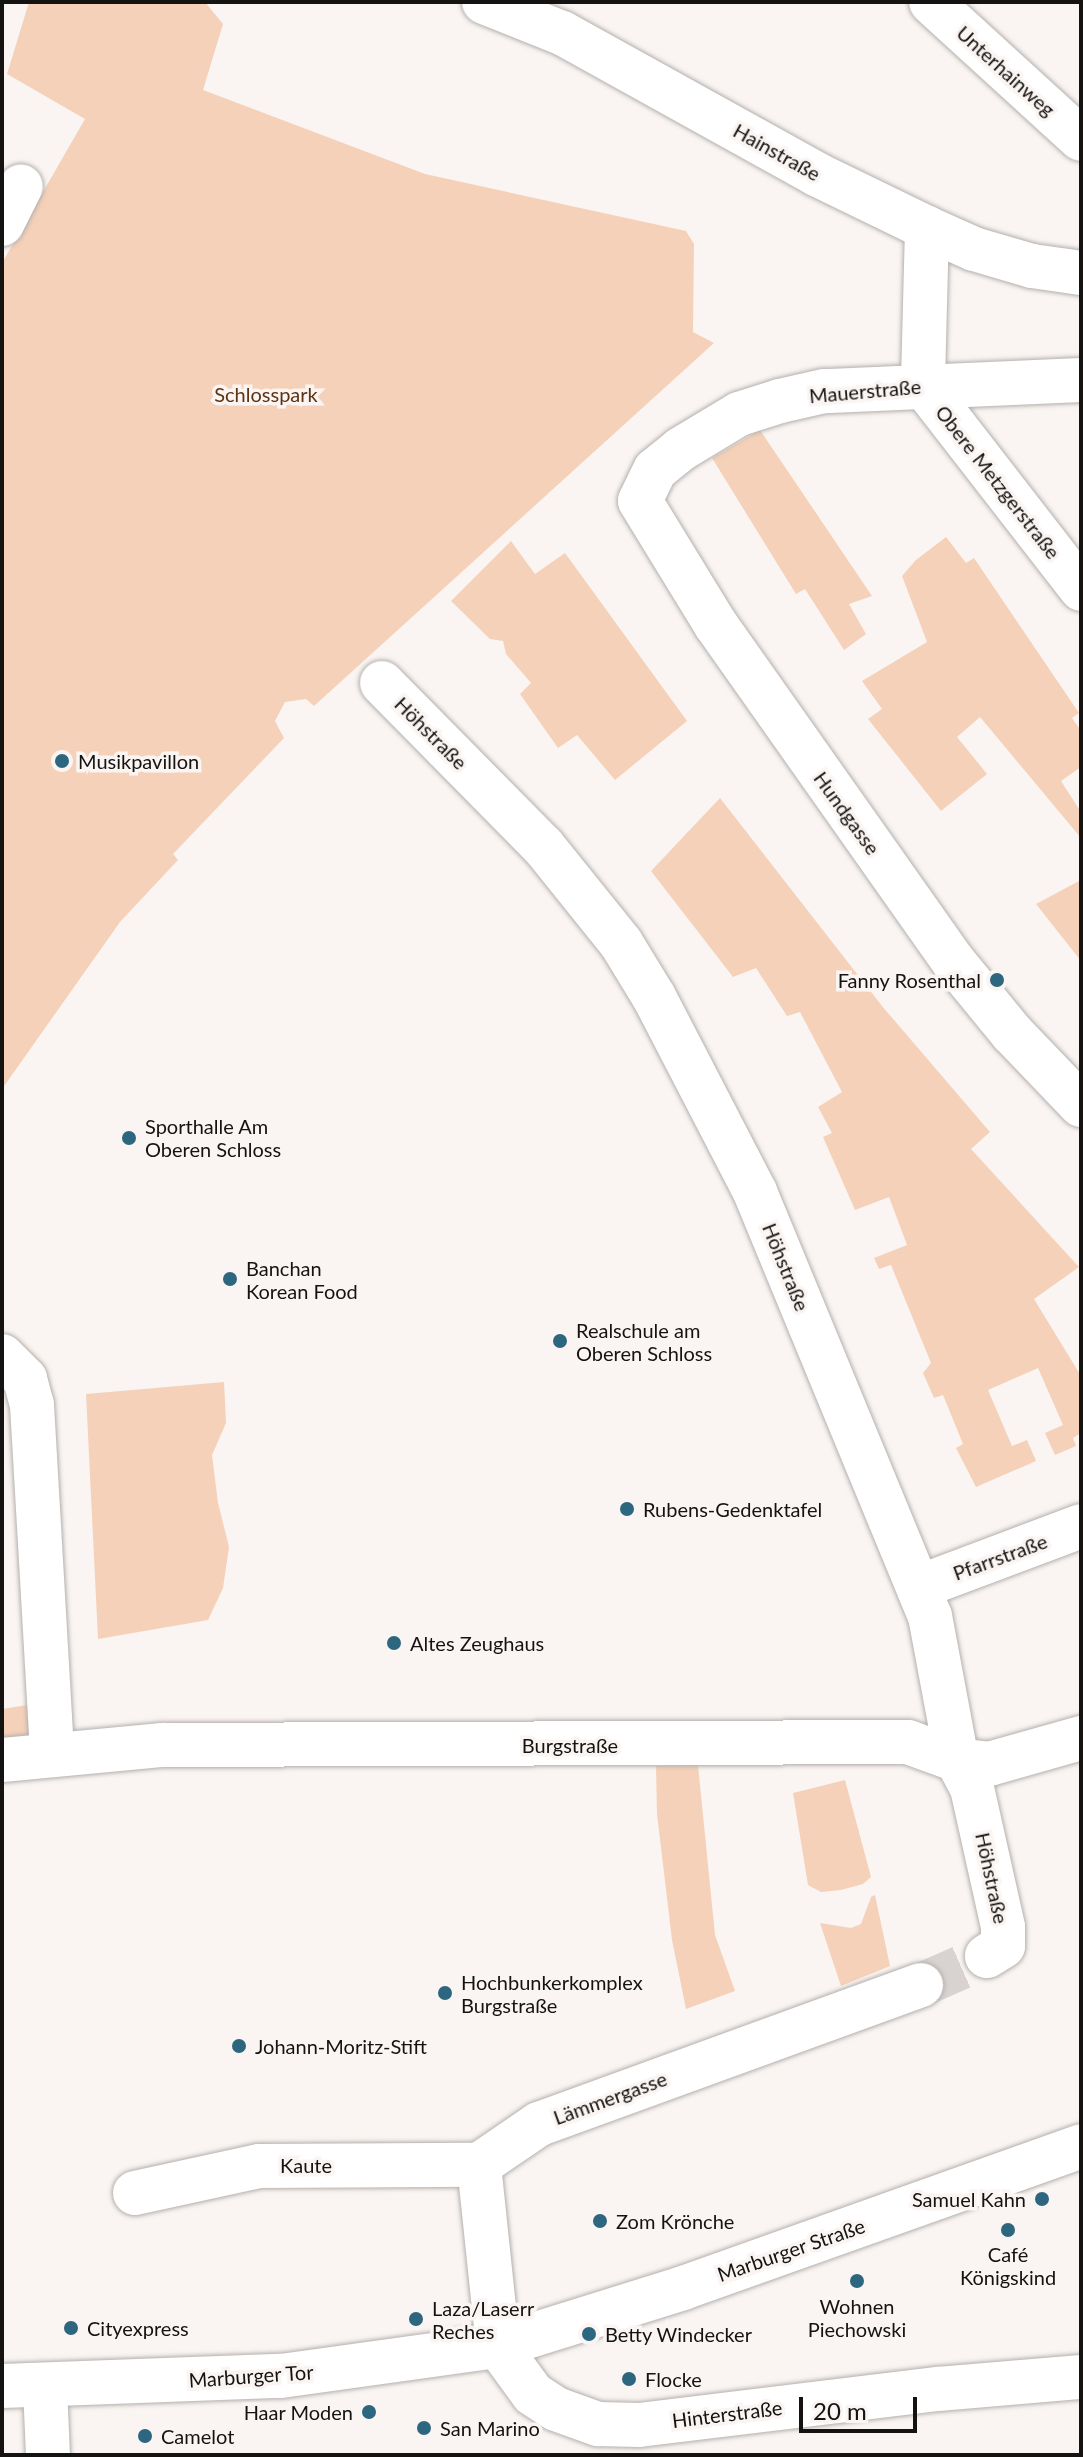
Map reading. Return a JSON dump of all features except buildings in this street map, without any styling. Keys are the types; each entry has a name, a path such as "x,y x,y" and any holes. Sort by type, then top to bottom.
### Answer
{"street":[{"name":"Hainstraße","path":"484,2 562,33 816,174 927,228 974,249 1032,266 1081,273"},
{"name":"Unterhainweg","path":"931,2 1081,139"},
{"path":"2,224 21,186"},
{"name":"Obere Metzgerstraße","path":"927,228 923,385 1081,589"},
{"name":"Mauerstraße","path":"647,485 681,449 739,414 824,391 1081,380"},
{"name":"Hundgasse","path":"647,485 724,637 953,961 1012,1033 1081,1105"},
{"name":"Höhstraße","path":"382,683 543,846 621,943 654,997 755,1192 930,1616 957,1760 972,1788 1003,1927 995,1951"},
{"path":"2,1356 25,1379 32,1405 52,1752"},
{"name":"Pfarrstraße","path":"919,1587 1081,1526"},
{"name":"Burgstraße","path":"2,1760 52,1752 162,1745 908,1742 957,1760 989,1764 1081,1738"},
{"name":"Lämmergasse","path":"479,2165 539,2124 921,1985"},
{"name":"Marburger Straße","path":"498,2346 698,2282 1081,2146"},
{"path":"479,2165 498,2346"},
{"name":"Kaute","path":"135,2193 259,2166 479,2165"},
{"name":"Hinterstraße","path":"498,2346 533,2394 556,2409 598,2424 639,2425 938,2389 1081,2377"},
{"name":"Marburger Tor","path":"2,2386 45,2387 281,2376 498,2346"},
{"path":"45,2387 48,2455"}],"green space":[{"name":"Schlosspark","path":"29,2 205,2 223,24 203,90 425,174 686,231 694,244 693,332 714,343 314,706 306,699 285,702 275,721 284,738 173,854 178,860 120,922 2,1089 2,263 85,119 7,74"},
{"path":"760,430 872,596 849,604 866,634 844,650 805,589 796,594 712,458"},
{"path":"946,537 966,563 974,558 1079,713 1072,718 1081,731 1081,767 1061,781 1079,809 1081,838 980,717 957,737 987,774 941,811 868,719 882,709 862,681 927,642 902,576 916,560"},
{"path":"511,541 535,574 565,553 687,721 615,780 577,735 558,748 520,694 531,683 506,654 503,641 490,639 451,601"},
{"path":"720,798 882,1006 990,1132 971,1149 1079,1267 1034,1299 1081,1376 1081,1433 1073,1438 1076,1446 1055,1455 1045,1433 1063,1425 1038,1368 988,1390 1012,1446 1027,1440 1036,1461 976,1487 956,1448 963,1444 943,1395 934,1398 923,1373 931,1363 891,1265 879,1269 874,1258 907,1245 889,1197 855,1210 823,1137 832,1133 818,1107 842,1092 800,1012 787,1016 756,968 733,977 651,871"},
{"path":"1081,880 1081,961 1036,904"},
{"path":"224,1382 226,1423 212,1455 218,1503 229,1547 223,1588 208,1620 98,1639 86,1394"},
{"path":"34,1704 38,1736 2,1742 2,1709"},
{"path":"698,1765 715,1935 735,1991 686,2009 672,1940 657,1814 656,1766"},
{"path":"845,1780 871,1877 863,1884 821,1892 808,1885 793,1793"},
{"path":"875,1895 890,1966 841,1986 820,1923 851,1928 861,1924 871,1897"}],"tunnel":[{"path":"921,1985 987,1956"}],"place":[{"name":"Musikpavillon","path":"62,761"},
{"name":"Fanny Rosenthal","path":"997,980"},
{"name":"Sporthalle Am Oberen Schloss","path":"129,1138"},
{"name":"Banchan Korean Food","path":"230,1279"},
{"name":"Realschule am Oberen Schloss","path":"560,1341"},
{"name":"Rubens-Gedenktafel","path":"627,1509"},
{"name":"Altes Zeughaus","path":"394,1643"},
{"name":"Hochbunkerkomplex Burgstraße","path":"445,1993"},
{"name":"Johann-Moritz-Stift","path":"239,2046"},
{"name":"Samuel Kahn","path":"1042,2199"},
{"name":"Zom Krönche","path":"600,2221"},
{"name":"Café Königskind","path":"1008,2230"},
{"name":"Wohnen Piechowski","path":"857,2281"},
{"name":"Laza/Laserr Reches","path":"416,2319"},
{"name":"Cityexpress","path":"71,2328"},
{"name":"Betty Windecker","path":"589,2334"},
{"name":"Flocke","path":"629,2379"},
{"name":"Haar Moden","path":"369,2412"},
{"name":"San Marino","path":"424,2428"},
{"name":"Camelot","path":"145,2436"}]}
